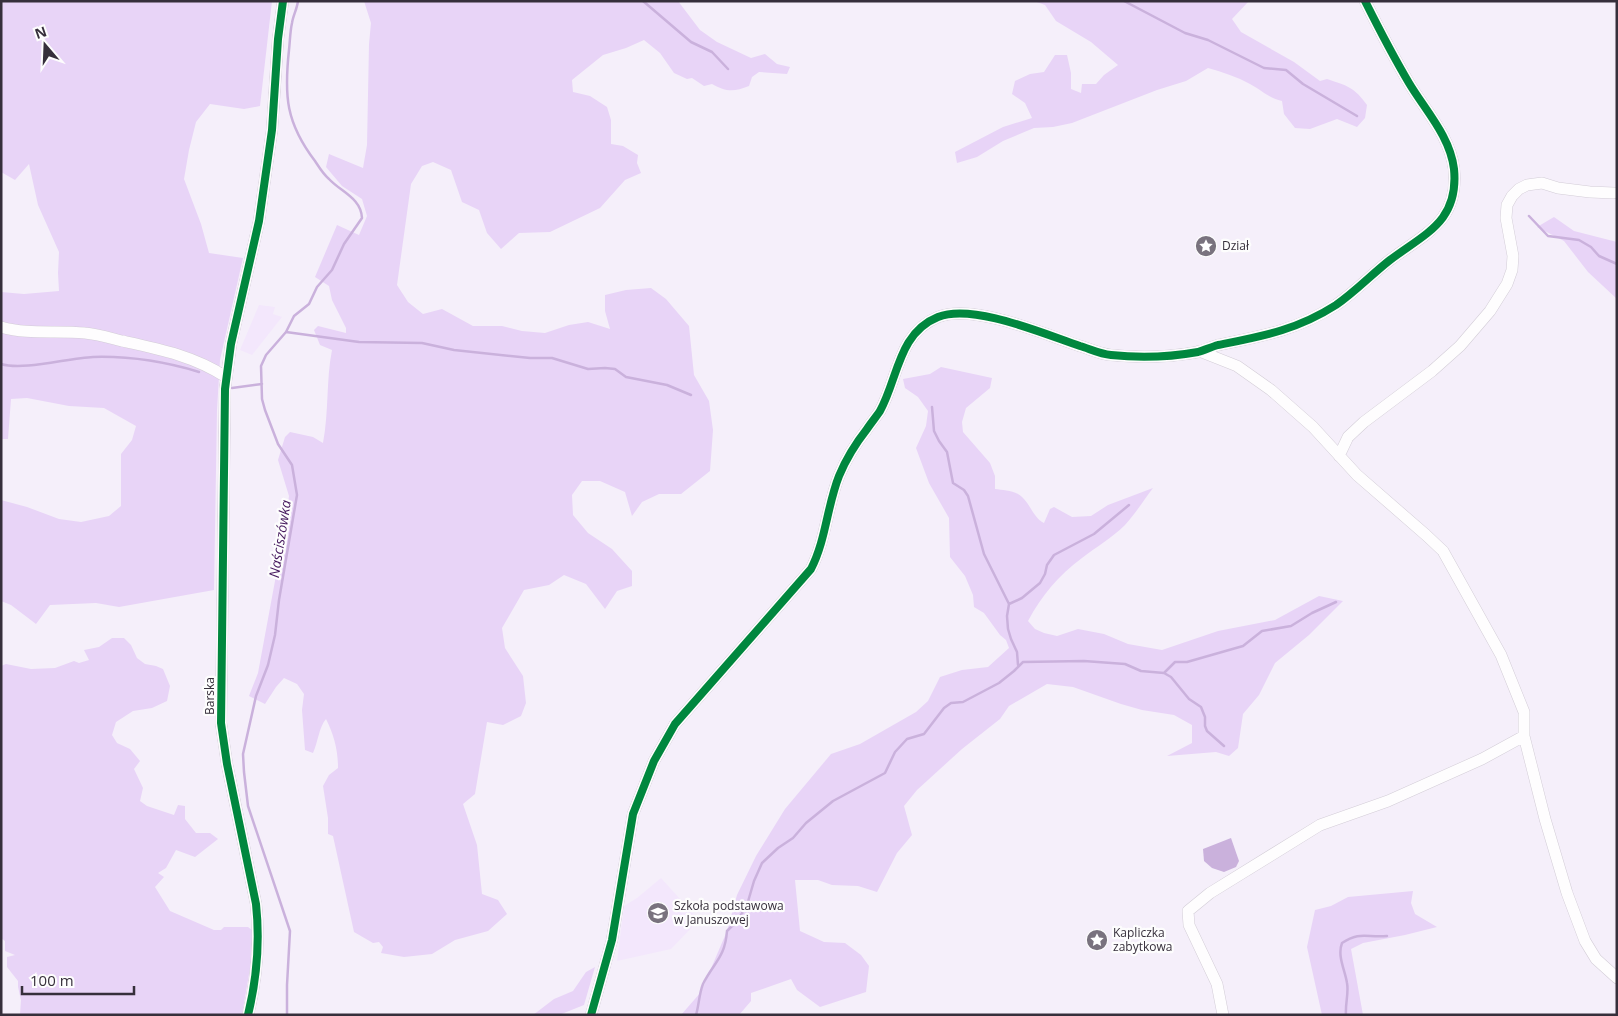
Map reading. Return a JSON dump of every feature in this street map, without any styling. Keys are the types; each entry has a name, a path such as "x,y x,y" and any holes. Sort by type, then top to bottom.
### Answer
{"street":[{"name":"Barska","path":"248,1015 255,976 258,923 256,904 227,764 221,723 223,429 226,376 231,344 259,221 272,130 278,39 283,1"},
{"path":"592,1015 612,940 633,814 654,761 676,724 810,569 818,555 830,501 840,473 861,437 880,411 897,366 912,336 938,317 953,313 972,313 1015,324 1106,354 1132,357 1199,352 1212,346 1274,334 1291,328 1337,304 1389,261 1432,231 1448,211 1454,193 1454,168 1450,151 1439,128 1392,54 1365,1"},
{"path":"1339,456 1348,437 1364,422 1432,371 1460,346 1490,311 1507,284 1512,270 1513,256 1506,218 1512,196 1527,185 1542,183 1558,188 1614,193"},
{"path":"1,327 19,330 86,333 148,346 189,357 210,366 226,376"},
{"path":"1199,352 1237,366 1271,390 1313,427 1357,474 1426,535 1442,552 1501,655 1524,712 1524,736 1545,819 1576,921 1596,959 1617,978"},
{"path":"1223,1015 1217,984 1189,925 1188,911 1210,893 1320,826 1396,798 1482,759 1524,736"}],"shaded area":[{"path":"1,1 272,1 260,106 244,109 210,104 196,122 184,179 201,224 209,253 243,258 220,360 217,410 214,590 119,607 96,603 50,605 36,624 11,605 1,601 1,500 59,519 81,522 109,516 121,506 121,454 132,440 136,426 104,408 69,406 27,398 11,399 8,439 1,439 1,292 24,294 59,291 59,252 38,205 29,164 15,180 1,172"},
{"path":"364,1 678,1 700,30 717,42 751,58 765,54 777,64 790,67 787,74 759,72 752,77 749,86 730,90 722,89 712,84 704,86 692,78 687,79 674,73 660,53 644,40 603,55 572,80 573,92 590,96 607,107 611,120 611,144 623,146 638,155 637,163 641,173 625,180 600,208 550,232 519,233 501,249 487,233 479,210 462,202 451,170 433,162 422,166 411,184 397,285 408,302 423,314 442,309 473,326 502,326 522,331 545,333 569,325 588,322 610,329 605,311 605,295 626,290 651,288 666,299 689,326 694,375 709,401 713,430 710,471 681,494 659,494 642,502 632,516 625,492 600,481 582,481 572,495 573,515 588,533 612,549 632,571 632,586 617,591 605,609 586,584 564,575 549,585 524,590 502,628 505,648 523,676 526,703 521,716 503,725 487,722 475,794 463,804 477,845 482,894 498,900 507,914 488,931 455,940 432,954 404,957 381,953 383,947 379,942 373,943 354,932 333,836 328,834 328,818 323,786 329,775 338,768 335,743 326,719 313,753 305,750 302,710 304,694 297,684 284,678 265,704 249,696 258,673 289,496 278,460 285,437 290,432 313,437 323,443 332,350 320,345 314,330 318,326 346,333 346,328 332,300 329,286 315,277 337,225 359,235 367,216 362,199 342,186 326,167 329,154 363,168 367,145 371,23"},
{"path":"1034,1 1249,1 1232,19 1241,32 1294,62 1320,81 1327,79 1354,91 1367,105 1365,118 1357,127 1337,119 1310,129 1295,128 1284,114 1282,101 1269,96 1240,79 1208,68 1186,81 1157,90 1072,123 1034,128 1003,141 977,157 957,163 955,152 1003,127 1032,118 1025,103 1012,94 1015,81 1030,74 1044,72 1055,55 1067,55 1071,73 1071,89 1081,93 1082,84 1096,84 1104,75 1118,65 1091,42 1056,21 1045,5"},
{"path":"1554,217 1574,231 1617,242 1617,299 1588,272 1564,241 1537,227"},
{"path":"259,305 275,307 273,314 282,317 252,355 240,350"},
{"path":"941,367 992,378 990,388 966,408 962,422 963,432 990,463 995,476 995,489 1018,494 1044,523 1050,509 1054,507 1072,517 1091,516 1108,505 1153,488 1125,525 1073,565 1051,586 1028,621 1035,629 1057,636 1078,629 1104,634 1128,644 1162,650 1218,631 1275,620 1319,596 1343,601 1309,635 1275,663 1259,695 1243,714 1238,748 1229,756 1216,752 1167,756 1192,743 1192,725 1174,715 1142,710 1073,687 1047,684 1009,706 1000,719 962,749 917,790 904,806 912,835 897,853 877,892 858,886 832,885 818,880 795,880 800,931 824,942 845,943 861,955 869,966 866,992 820,1007 797,990 791,979 751,993 751,1001 739,1015 681,1015 701,992 727,931 737,895 756,856 785,809 831,754 860,744 916,712 928,701 940,677 962,670 988,667 1009,648 1006,640 984,613 974,607 973,595 965,576 950,557 949,518 929,483 916,448 926,426 928,411 918,397 905,388 903,379 930,374"},
{"path":"112,638 124,638 131,645 137,658 145,664 163,669 170,686 167,701 152,708 133,711 116,722 112,735 117,743 130,749 140,761 134,769 143,788 140,801 147,806 174,815 178,805 185,806 185,819 196,833 210,833 218,839 195,857 176,850 166,868 158,873 164,877 155,887 170,911 214,930 221,930 224,927 248,927 252,930 252,957 242,1015 12,1015 20,1014 21,1000 18,981 7,967 7,957 15,955 5,951 5,941 1,938 1,666 6,664 31,669 55,668 74,661 79,663 89,660 84,650 99,647"},
{"path":"1231,838 1239,861 1236,867 1224,872 1212,868 1204,861 1203,849"},
{"name":"Szkoła podstawowa w Januszowej","path":"661,878 699,920 671,949 617,961 624,906"},
{"path":"1413,891 1411,903 1415,914 1437,927 1363,943 1351,949 1363,1015 1322,1015 1307,947 1315,910 1331,906 1348,897"},
{"path":"595,967 584,1005 559,1015 533,1015 554,999 573,991 586,972"}],"waterway":[{"name":"Naściszówka","path":"287,1015 290,931 248,806 243,754 256,696 268,665 275,635 297,495 292,465 278,444 265,410 262,399 261,366 266,355 286,332 294,316 309,304 317,287 332,270 344,244 362,218 361,211 354,200 327,177 305,147 289,109 287,66 291,26 298,1"},
{"path":"643,1 691,42 712,52 728,69"},
{"path":"1124,1 1185,33 1208,40 1264,68 1286,70 1303,84 1357,116"},
{"path":"1529,216 1548,236 1579,240 1591,247 1599,256 1617,264"},
{"path":"286,332 359,342 422,343 454,350 530,358 552,358 588,369 615,369 626,377 667,385 691,395"},
{"path":"1,364 21,366 106,357 146,360 199,372"},
{"path":"232,388 262,384"},
{"path":"932,407 934,431 947,452 953,483 964,490 968,496 984,554 1009,604 1007,616 1008,629 1017,652 1018,665"},
{"path":"1009,604 1022,598 1040,583 1047,565 1054,555 1094,534 1129,505"},
{"path":"696,1015 703,984 724,948 727,931 738,920 747,905 762,863 778,848 793,838 806,823 833,801 885,773 895,752 907,739 924,734 944,708 951,703 963,702 999,683 1023,662 1084,661 1125,664 1141,671 1164,673 1175,662 1187,662 1243,646 1262,631 1291,626 1312,613 1336,602"},
{"path":"1164,673 1171,677 1189,699 1201,707 1207,731 1224,746"},
{"path":"1346,1015 1347,987 1340,953 1342,943 1359,936 1387,936"}],"cycle path":[{"path":"248,1015 257,959 256,904 227,764 221,723 225,389 231,344 259,221 272,130 278,39 283,1"},
{"path":"591,1015 612,940 633,814 654,761 675,724 811,569 820,546 835,487 848,457 880,411 907,345 925,324 938,317 953,314 970,314 1009,322 1107,354 1154,356 1198,352 1218,345 1279,331 1322,314 1343,300 1390,260 1427,233 1445,214 1451,201 1454,187 1454,169 1448,145 1403,73 1365,1"}],"place":[{"name":"Dział","path":"1206,246"},
{"name":"Szkoła podstawowa w Januszowej","path":"658,913"},
{"name":"Kapliczka zabytkowa","path":"1097,940"}]}
